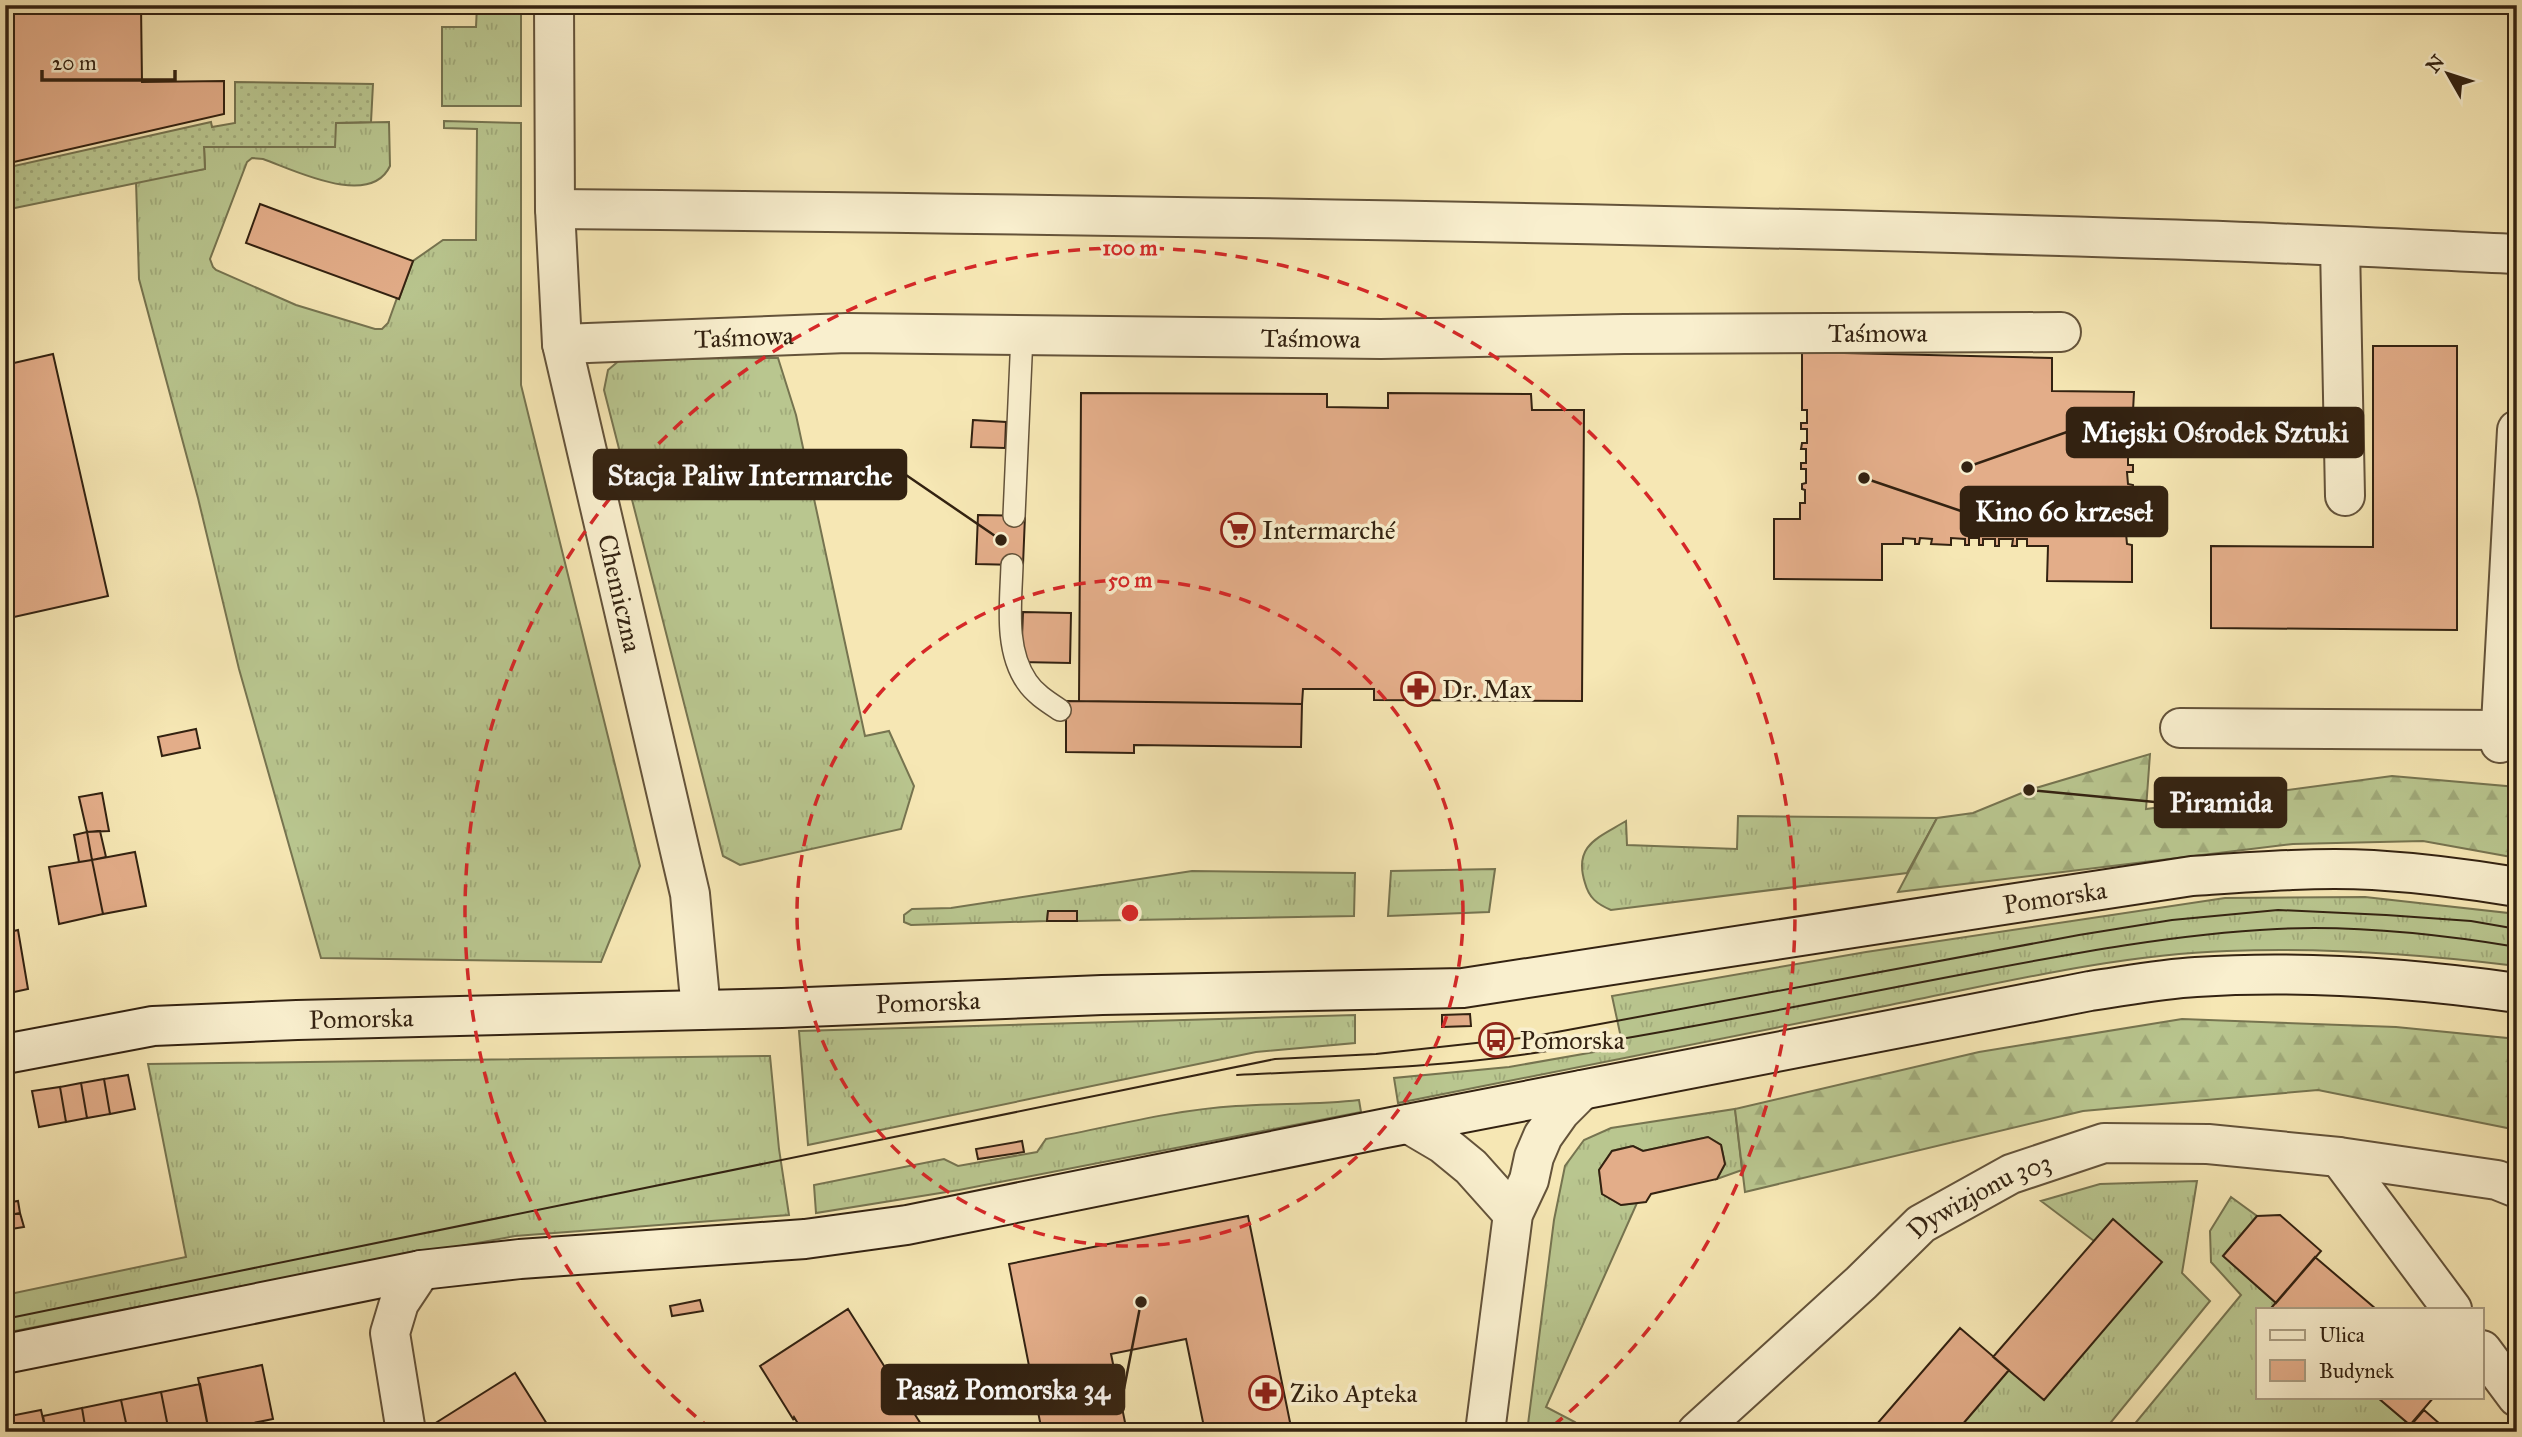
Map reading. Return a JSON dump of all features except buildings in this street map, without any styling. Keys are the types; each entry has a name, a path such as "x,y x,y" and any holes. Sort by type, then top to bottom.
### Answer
{"street":[{"name":"Chemiczna","path":"554,5 555,209 562,344 690,894 701,1010"},
{"path":"555,209 975,213 1709,227 2127,238 2517,254"},
{"path":"2340,246 2345,496"},
{"name":"Taśmowa","path":"562,344 847,333 1381,339 1637,334 2061,332"},
{"path":"2180,728 2500,737 2517,430"},
{"name":"Pomorska","path":"5,1054 153,1026 1102,995 1463,988 2192,876 2270,871 2372,870 2517,887"},
{"path":"5,1354 421,1270 520,1259 792,1240 907,1225 2090,991 2195,976 2301,974 2378,977 2517,993"},
{"path":"1485,1432 1513,1214 1529,1180 1534,1157 1543,1136 1560,1112 1582,1090"},
{"path":"1409,1124 1443,1144 1471,1167 1513,1214"},
{"name":"Dywizjonu 303","path":"1698,1432 1861,1283 1921,1224 2011,1174 2104,1143 2208,1144 2339,1157 2497,1181 2517,1188"},
{"path":"2339,1157 2451,1308"},
{"path":"406,1432 390,1333 399,1303 421,1270"},
{"path":"2484,1353 2517,1397"}],"lane":[{"path":"1014,516 1022,335"},
{"path":"1012,565 1010,629 1020,670 1028,684 1041,697 1060,710"}],"green space":[{"path":"477,5 521,5 521,106 442,106 442,27 476,27"},
{"path":"235,82 373,84 371,122 336,123 335,147 204,147 205,169 5,210 5,168 211,122 212,127 235,123"},
{"path":"444,121 521,123 521,385 640,866 601,962 321,958 239,669 198,498 139,279 136,181 205,169 204,147 335,147 335,123 389,122 390,166 380,178 366,184 330,182 263,159 252,158 247,162 210,259 216,270 296,305 382,329 388,323 397,298 399,299 413,261 443,240 476,240 477,129 444,128"},
{"path":"778,358 796,415 865,736 889,731 914,786 901,829 740,865 723,856 604,390 608,370 621,359"},
{"path":"2150,754 2146,809 2392,776 2517,787 2517,858 2423,841 2293,844 1898,892 1937,818 1973,813 2029,790"},
{"path":"1738,816 1937,818 1907,873 1611,910 1591,897 1582,870 1585,851 1598,838 1626,821 1627,845 1737,849"},
{"path":"1495,869 1489,912 1388,916 1391,871"},
{"path":"1192,871 1355,873 1354,916 1077,921 1077,911 1048,911 1047,921 911,925 904,922 904,915 912,909 951,908"},
{"path":"2365,897 2517,914 2517,966 2409,955 2300,950 2227,951 2142,958 2016,979 1398,1103 1394,1078 1509,1067 1623,1047 1612,996 1866,952 2225,898"},
{"path":"1355,1015 1355,1043 1256,1052 808,1145 799,1031"},
{"path":"2182,1019 2396,1027 2517,1039 2517,1130 2318,1090 2083,1111 1745,1192 1735,1109 1979,1052"},
{"path":"770,1056 789,1215 515,1236 5,1333 5,1295 186,1257 148,1064"},
{"path":"1359,1100 1361,1112 959,1190 816,1213 814,1185 944,1159 958,1166 1037,1152 1046,1139 1188,1111"},
{"path":"1735,1109 1742,1170 1717,1179 1725,1164 1721,1145 1708,1137 1643,1151 1633,1146 1612,1151 1599,1170 1602,1194 1621,1205 1637,1203 1546,1407 1575,1422 1587,1432 1527,1432 1554,1220 1565,1166 1584,1140 1611,1128"},
{"path":"2197,1181 2182,1273 2210,1301 2103,1432 1956,1432 2009,1370 2044,1399 2113,1220 2094,1241 2041,1201 2100,1184"},
{"path":"2231,1197 2257,1216 2223,1256 2276,1303 2274,1308 2256,1308 2256,1398 2378,1398 2410,1425 2404,1432 2128,1432 2241,1295 2211,1262 2210,1231"}],"tram line":[{"path":"5,1319 1275,1059 1376,1054 1530,1037 2172,920 2278,910 2471,921 2517,929"},
{"path":"1237,1075 1427,1065 1541,1052 2050,958 2201,935 2337,928 2457,938 2517,947"}],"place":[{"name":"Miejski Ośrodek Sztuki","path":"1967,467"},
{"name":"Kino 60 krzeseł","path":"1864,478"},
{"name":"Intermarché","path":"1238,530"},
{"name":"Stacja Paliw Intermarche","path":"1001,540"},
{"name":"Dr. Max","path":"1418,689"},
{"name":"Piramida","path":"2029,790"},
{"name":"Pomorska","path":"1496,1040"},
{"name":"Pasaż Pomorska 34","path":"1141,1302"},
{"name":"Ziko Apteka","path":"1266,1393"}]}
